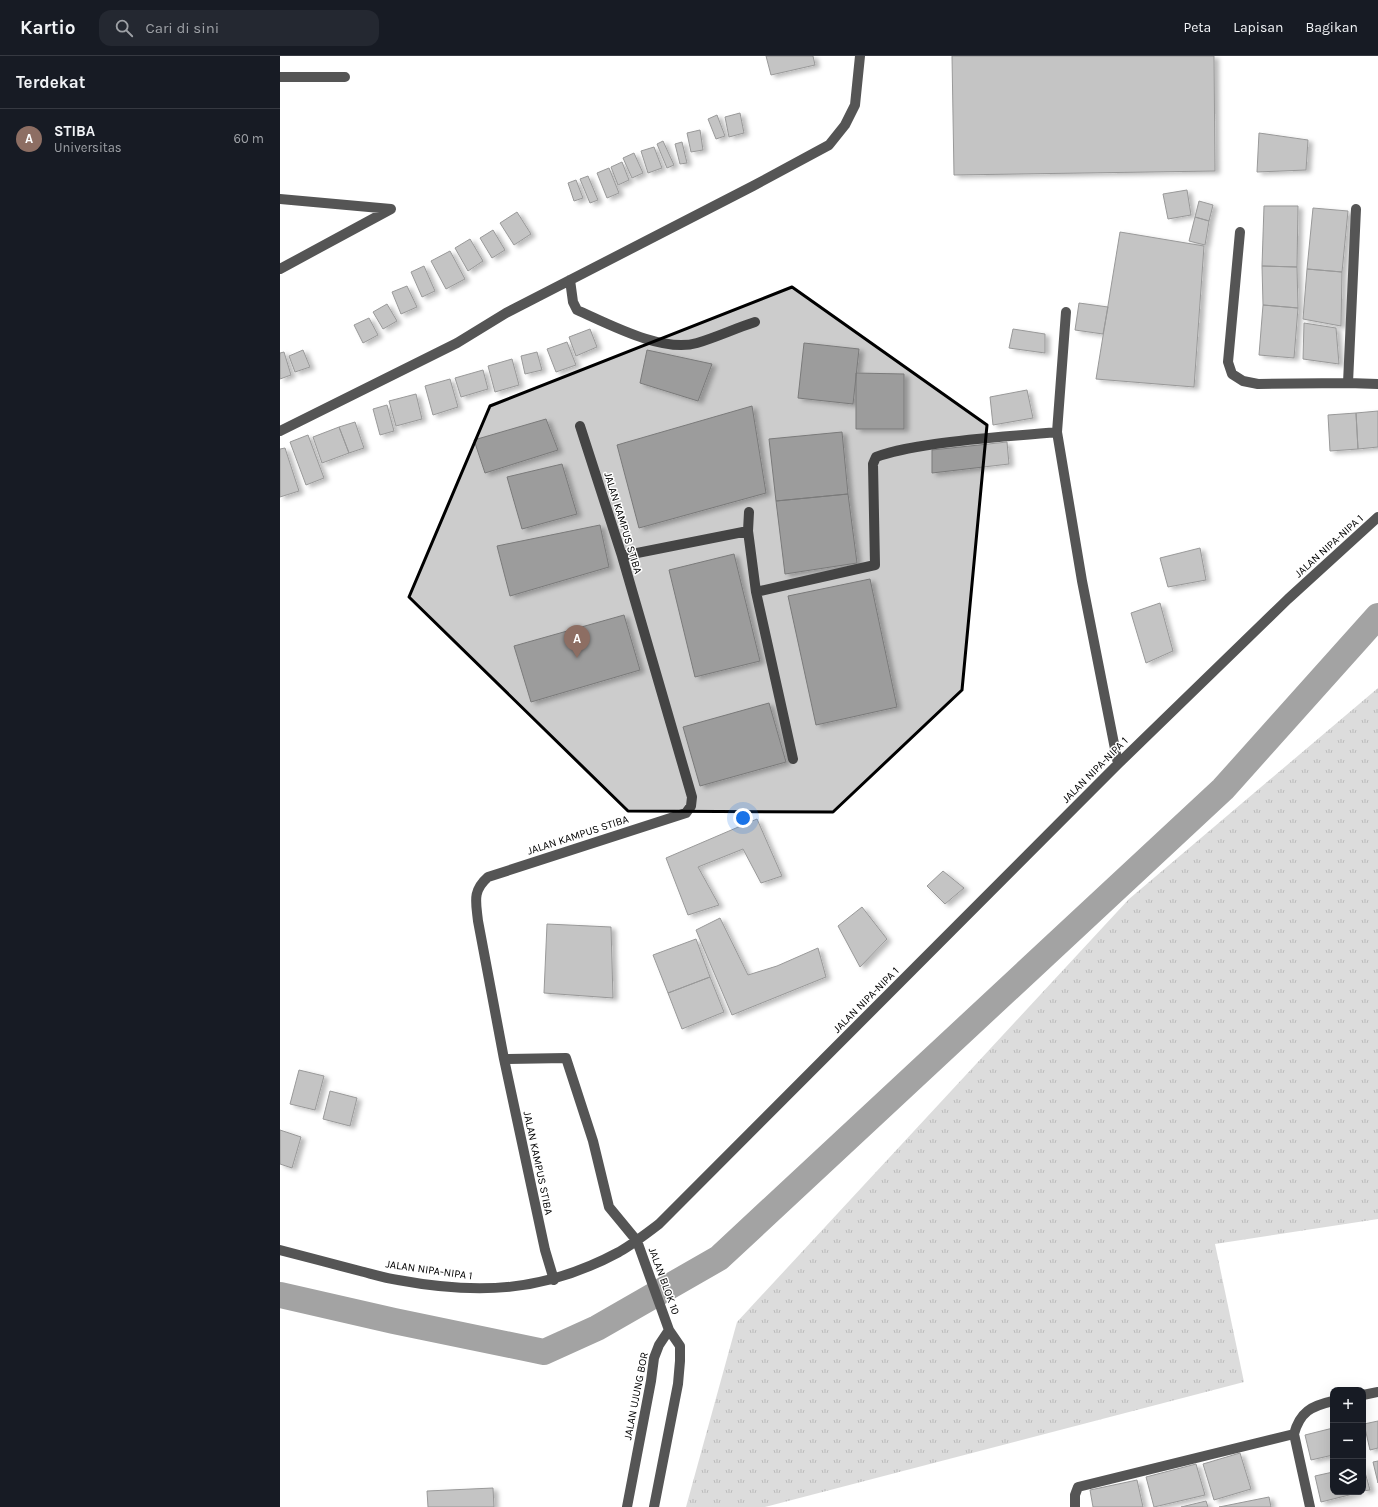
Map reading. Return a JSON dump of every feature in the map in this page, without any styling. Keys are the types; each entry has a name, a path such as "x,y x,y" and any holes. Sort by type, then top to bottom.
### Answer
{"street":[{"path":"280,431 457,343 506,313 753,186 829,145 845,125 855,105 860,56"},
{"path":"280,77 345,77"},
{"path":"280,199 391,209 280,269"},
{"path":"1348,382 1356,209"},
{"path":"1240,232 1228,362 1232,374 1243,381 1258,384 1348,382 1378,384"},
{"path":"570,280 573,302 577,310 611,326 664,343 681,345 697,343 756,322"},
{"path":"1066,312 1057,432 1082,581 1118,764"},
{"name":"JALAN KAMPUS STIBA","path":"554,1280 545,1250 504,1059 477,914 477,892 481,884 488,878 686,813 691,806 692,797 622,556 580,426"},
{"path":"756,592 875,565 873,464 876,457 908,448 967,440 1057,432"},
{"path":"749,512 748,531 756,592 792,759"},
{"name":"JALAN NIPA-NIPA 1","path":"280,1250 397,1280 483,1289 515,1287 554,1280 620,1252 637,1241 659,1224 1118,764 1288,599 1378,517"},
{"path":"622,556 748,531"},
{"name":"JALAN BLOK 10","path":"504,1059 566,1058 593,1141 610,1206 637,1241 669,1330"},
{"path":"654,1507 678,1384 680,1361 680,1346 669,1330"},
{"name":"JALAN UJUNG BOR","path":"627,1507 654,1358 659,1345 669,1330"},
{"path":"1366,1394 1378,1392"},
{"path":"1310,1507 1294,1434 1301,1416 1324,1403 1330,1402"},
{"path":"1075,1507 1074,1495 1078,1487 1294,1434"}],"highlighted area":[{"path":"792,287 987,425 962,690 833,812 628,811 409,597 490,406"}],"green space":[{"path":"1378,688 1378,1219 1215,1244 1244,1382 765,1507 686,1507 737,1322 1129,899"}],"building":[{"path":"766,56 813,56 815,65 771,75"},
{"path":"952,56 1214,56 1215,171 954,175"},
{"path":"740,113 744,133 729,137 725,117"},
{"path":"717,115 725,136 716,139 708,119"},
{"path":"700,130 703,150 691,152 687,133"},
{"path":"1259,133 1308,140 1306,170 1257,172"},
{"path":"663,141 674,165 667,168 657,144"},
{"path":"682,142 687,163 680,164 675,144"},
{"path":"654,147 662,168 648,173 641,151"},
{"path":"634,153 643,173 632,178 623,158"},
{"path":"622,162 629,180 618,185 611,167"},
{"path":"609,168 619,193 607,198 597,173"},
{"path":"588,176 598,200 590,203 580,179"},
{"path":"576,180 583,198 574,201 568,183"},
{"path":"1187,190 1191,215 1168,219 1163,194"},
{"path":"1199,201 1213,205 1209,221 1195,217"},
{"path":"1264,206 1298,206 1297,267 1262,266"},
{"path":"1313,208 1348,211 1342,272 1307,269"},
{"path":"517,212 531,234 514,245 500,223"},
{"path":"1195,217 1209,221 1205,245 1189,241"},
{"path":"493,230 505,250 492,258 480,238"},
{"path":"1120,232 1204,246 1194,387 1096,379"},
{"path":"470,239 483,261 468,271 455,248"},
{"path":"450,251 465,279 446,289 431,261"},
{"path":"424,266 435,291 422,297 411,272"},
{"path":"1262,266 1297,267 1298,308 1263,305"},
{"path":"1307,269 1342,272 1341,326 1303,319"},
{"path":"407,286 417,307 401,314 392,292"},
{"path":"1079,303 1108,307 1103,334 1075,330"},
{"path":"387,304 397,321 383,329 373,312"},
{"path":"1263,305 1298,308 1294,358 1259,355"},
{"path":"369,318 378,335 363,343 354,325"},
{"path":"1304,323 1336,328 1339,364 1303,359"},
{"path":"590,329 597,347 576,356 569,337"},
{"path":"1013,329 1045,334 1045,353 1009,348"},
{"path":"567,342 576,365 556,372 547,349"},
{"path":"804,343 859,349 853,404 798,398"},
{"path":"303,350 310,367 295,372 289,356"},
{"path":"647,350 712,364 698,401 640,383"},
{"path":"284,352 291,375 280,379 280,353"},
{"path":"537,352 542,370 525,374 521,356"},
{"path":"512,359 519,385 495,392 488,366"},
{"path":"483,370 488,389 461,397 455,378"},
{"path":"856,373 904,374 904,429 856,429"},
{"path":"450,379 458,407 433,415 425,386"},
{"path":"1027,390 1033,418 993,425 990,397"},
{"path":"416,394 422,419 396,426 389,401"},
{"path":"387,405 394,431 380,435 373,409"},
{"path":"752,406 766,493 639,528 617,445"},
{"path":"1378,411 1378,447 1358,449 1356,413"},
{"path":"1356,413 1358,449 1330,451 1328,415"},
{"path":"546,419 558,450 485,473 474,440"},
{"path":"355,422 364,448 349,453 339,427"},
{"path":"339,427 349,453 322,463 313,437"},
{"path":"842,432 848,494 776,501 769,439"},
{"path":"308,435 324,478 306,485 290,442"},
{"path":"1007,442 1009,464 932,473 932,450"},
{"path":"285,448 299,491 280,497 280,449"},
{"path":"562,464 577,514 522,529 507,477"},
{"path":"848,494 857,563 785,574 776,501"},
{"path":"600,525 609,567 510,596 497,546"},
{"path":"1200,548 1206,580 1168,587 1160,558"},
{"path":"734,554 760,661 695,677 669,570"},
{"path":"870,579 897,707 816,725 788,596"},
{"path":"1160,603 1173,651 1146,663 1131,613"},
{"path":"624,615 640,670 531,702 514,646"},
{"path":"769,703 786,762 700,786 683,727"},
{"path":"757,819 782,876 761,883 743,849 698,867 719,905 688,915 666,858"},
{"path":"943,871 964,888 945,904 927,886"},
{"path":"862,907 887,939 860,967 838,926"},
{"path":"720,918 748,975 777,966 818,948 826,977 732,1015 696,930"},
{"path":"547,924 611,927 613,998 544,993"},
{"path":"696,939 710,977 668,993 653,955"},
{"path":"710,977 724,1012 682,1029 668,993"},
{"path":"299,1070 324,1076 315,1110 290,1104"},
{"path":"330,1091 357,1098 350,1126 323,1119"},
{"path":"280,1130 301,1137 292,1168 280,1164"},
{"path":"1378,1421 1378,1448 1370,1450 1366,1433 1366,1424"},
{"path":"1330,1429 1330,1456 1311,1460 1305,1435"},
{"path":"1240,1453 1251,1489 1214,1500 1203,1464"},
{"path":"1378,1461 1378,1483 1373,1462"},
{"path":"1196,1464 1205,1495 1154,1507 1146,1477"},
{"path":"1330,1473 1330,1495 1349,1495 1321,1502 1315,1476"},
{"path":"1366,1476 1370,1490 1366,1491"},
{"path":"1137,1480 1143,1507 1093,1507 1090,1490"},
{"path":"493,1488 494,1507 428,1507 427,1491"},
{"path":"1269,1497 1271,1507 1219,1507"},
{"path":"1206,1501 1208,1507 1181,1507"}],"waterway":[{"path":"280,1295 394,1321 544,1352 597,1328 719,1258 1223,789 1378,616"}],"place":[{"name":"STIBA","path":"577,658"}]}
